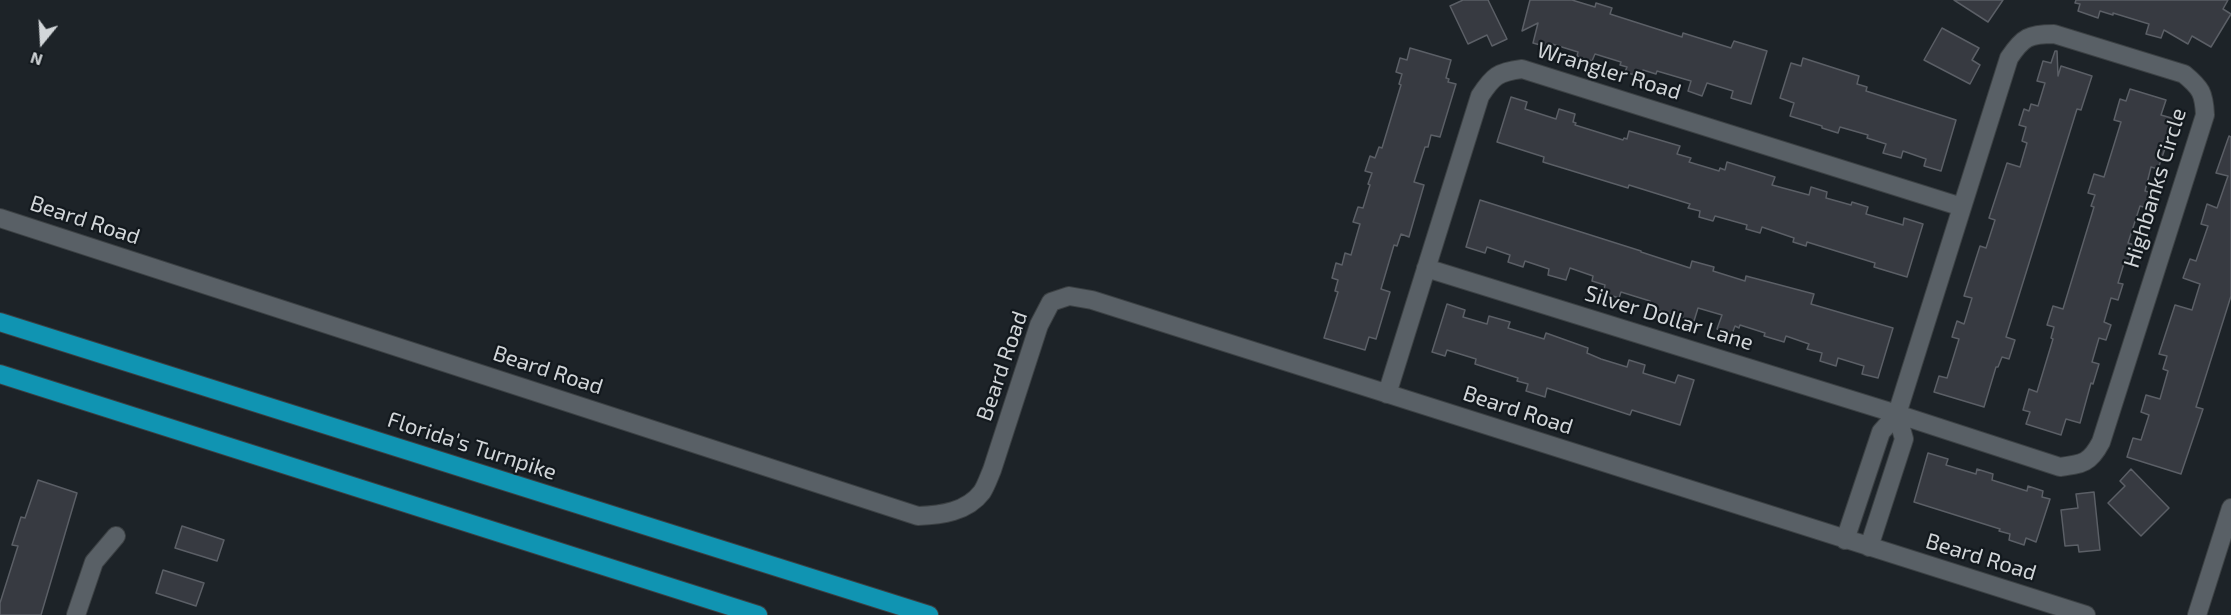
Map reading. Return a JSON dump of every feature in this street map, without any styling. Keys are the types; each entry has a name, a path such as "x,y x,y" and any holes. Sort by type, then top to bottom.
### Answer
{"highway":[{"name":"Florida's Turnpike","path":"0,322 929,615"},
{"path":"0,374 758,615"}],"street":[{"name":"Highbanks Circle","path":"2035,34 2054,34 2184,74 2198,86 2204,99 2205,116 2101,442 2093,456 2078,465 2060,467 1897,414 2009,58 2019,42 2035,34"},
{"name":"Wrangler Road","path":"1387,394 1480,96 1490,80 1503,72 1522,69 1962,207"},
{"name":"Beard Road","path":"0,218 918,516 936,515 964,508 982,492 992,470 1039,325 1051,302 1070,296 1092,300 2086,615"},
{"name":"Silver Dollar Lane","path":"1426,268 1897,414"},
{"path":"1845,540 1881,432 1897,414"},
{"path":"1869,547 1904,439 1897,414"},
{"path":"1863,486 1886,493"},
{"path":"2198,615 2231,508"},
{"path":"76,615 94,562 116,536"}],"building":[{"path":"1463,0 1488,0 1507,39 1492,46 1487,35 1468,44 1450,6"},
{"path":"1530,0 1572,0 1595,7 1596,3 1612,8 1610,14 1682,37 1683,33 1731,48 1734,41 1767,51 1751,104 1731,98 1733,91 1707,83 1702,96 1688,91 1691,81 1657,71 1656,74 1643,70 1641,77 1625,72 1627,67 1620,65 1621,62 1595,54 1592,61 1577,56 1578,52 1552,44 1551,48 1533,43 1538,23 1522,31"},
{"path":"1954,0 2003,0 1988,22"},
{"path":"2076,0 2228,0 2223,9 2231,14 2211,47 2192,36 2188,44 2164,30 2161,38 2146,34 2149,24 2113,13 2113,15 2100,11 2098,18 2078,11 2080,4 2075,3"},
{"path":"1942,28 1979,48 1972,60 1980,65 1970,84 1924,60"},
{"path":"1410,48 1451,60 1446,78 1449,79 1448,82 1456,84 1440,137 1431,135 1428,147 1425,147 1414,182 1424,185 1409,237 1401,234 1397,246 1394,245 1381,289 1390,292 1376,339 1369,337 1365,350 1324,338 1338,292 1335,291 1338,280 1332,278 1336,263 1342,265 1345,253 1351,255 1360,224 1353,222 1358,207 1363,208 1372,173 1365,171 1370,156 1375,158 1379,147 1382,148 1401,85 1399,84 1402,74 1396,72 1400,58 1407,60"},
{"path":"2057,51 2058,76 2061,66 2092,76 2081,110 2077,109 2006,337 2015,340 2009,359 2002,357 1996,367 1984,407 1934,392 1939,376 1947,378 1959,339 1952,337 1957,321 1964,324 1972,298 1964,296 1980,246 1986,248 1995,220 1989,218 2007,163 2020,167 2027,143 2022,141 2026,127 2019,125 2024,109 2029,111 2031,104 2038,106 2045,83 2037,81 2043,61 2051,63"},
{"path":"1803,58 1859,76 1857,84 1867,87 1866,91 1956,120 1941,171 1924,166 1926,159 1903,151 1901,158 1883,153 1886,144 1867,138 1868,135 1840,127 1838,133 1790,116 1794,103 1780,98 1791,63 1801,66"},
{"path":"2130,89 2166,100 2161,115 2175,119 2158,169 2151,167 2145,191 2152,193 2147,208 2140,206 2128,243 2135,245 2130,261 2125,260 2118,283 2123,284 2118,300 2111,298 2104,322 2111,325 2106,340 2099,338 2092,362 2099,364 2080,423 2066,419 2061,435 2026,424 2030,412 2023,410 2029,389 2037,392 2053,339 2051,338 2054,327 2047,325 2053,306 2063,309 2094,207 2091,206 2095,195 2088,193 2094,174 2104,177 2121,122 2114,120 2120,99 2126,101"},
{"path":"1511,97 1527,102 1525,109 1556,119 1559,109 1575,114 1573,122 1576,123 1575,125 1623,140 1627,139 1629,131 1680,146 1677,154 1691,158 1689,162 1719,171 1720,168 1725,170 1727,162 1775,177 1772,185 1809,195 1811,187 1827,192 1826,198 1868,207 1866,214 1903,225 1904,218 1923,224 1907,277 1874,267 1875,263 1807,242 1806,246 1793,242 1794,238 1762,227 1760,233 1746,229 1747,225 1715,216 1713,221 1699,217 1700,211 1688,208 1690,204 1543,162 1544,157 1497,142"},
{"path":"2229,136 2231,137 2231,296 2196,407 2203,409 2181,474 2127,457 2133,438 2141,440 2149,415 2141,412 2146,395 2160,399 2168,371 2163,369 2167,356 2159,354 2175,305 2192,310 2200,284 2183,278 2190,259 2196,261 2208,226 2201,224 2207,204 2217,208 2228,176 2216,173"},
{"path":"1480,200 1690,268 1692,261 1714,267 1713,271 1745,281 1746,276 1814,294 1811,304 1893,328 1878,378 1862,374 1864,366 1838,358 1836,366 1820,361 1822,353 1807,349 1809,344 1786,336 1784,342 1740,325 1739,328 1735,326 1732,334 1717,329 1722,315 1698,308 1694,321 1648,307 1650,301 1621,292 1619,298 1603,293 1605,285 1592,281 1593,276 1570,268 1566,280 1548,275 1549,269 1525,261 1523,267 1508,262 1510,255 1487,247 1485,253 1466,247"},
{"path":"1447,304 1465,310 1463,317 1487,324 1489,316 1510,322 1508,328 1544,339 1546,333 1588,348 1587,353 1601,359 1627,367 1629,360 1645,365 1643,373 1675,383 1678,375 1694,380 1680,425 1632,410 1630,415 1547,388 1545,397 1526,391 1528,384 1517,381 1518,378 1475,364 1476,359 1447,350 1445,356 1432,352"},
{"path":"1928,453 1948,459 1946,465 1976,474 1977,469 1993,474 1992,480 2027,491 2028,486 2043,491 2042,497 2050,499 2036,542 2026,538 2024,545 2009,540 2010,534 1999,531 2000,529 1914,502"},
{"path":"2131,469 2169,508 2141,536 2108,503 2125,486 2120,481"},
{"path":"38,480 77,493 41,615 0,615 0,603 18,546 12,545 21,517 25,518"},
{"path":"2094,492 2100,550 2079,552 2078,545 2065,546 2061,510 2078,508 2076,494"},
{"path":"182,526 224,540 217,561 175,548"},
{"path":"163,570 204,583 196,606 156,593"}]}
